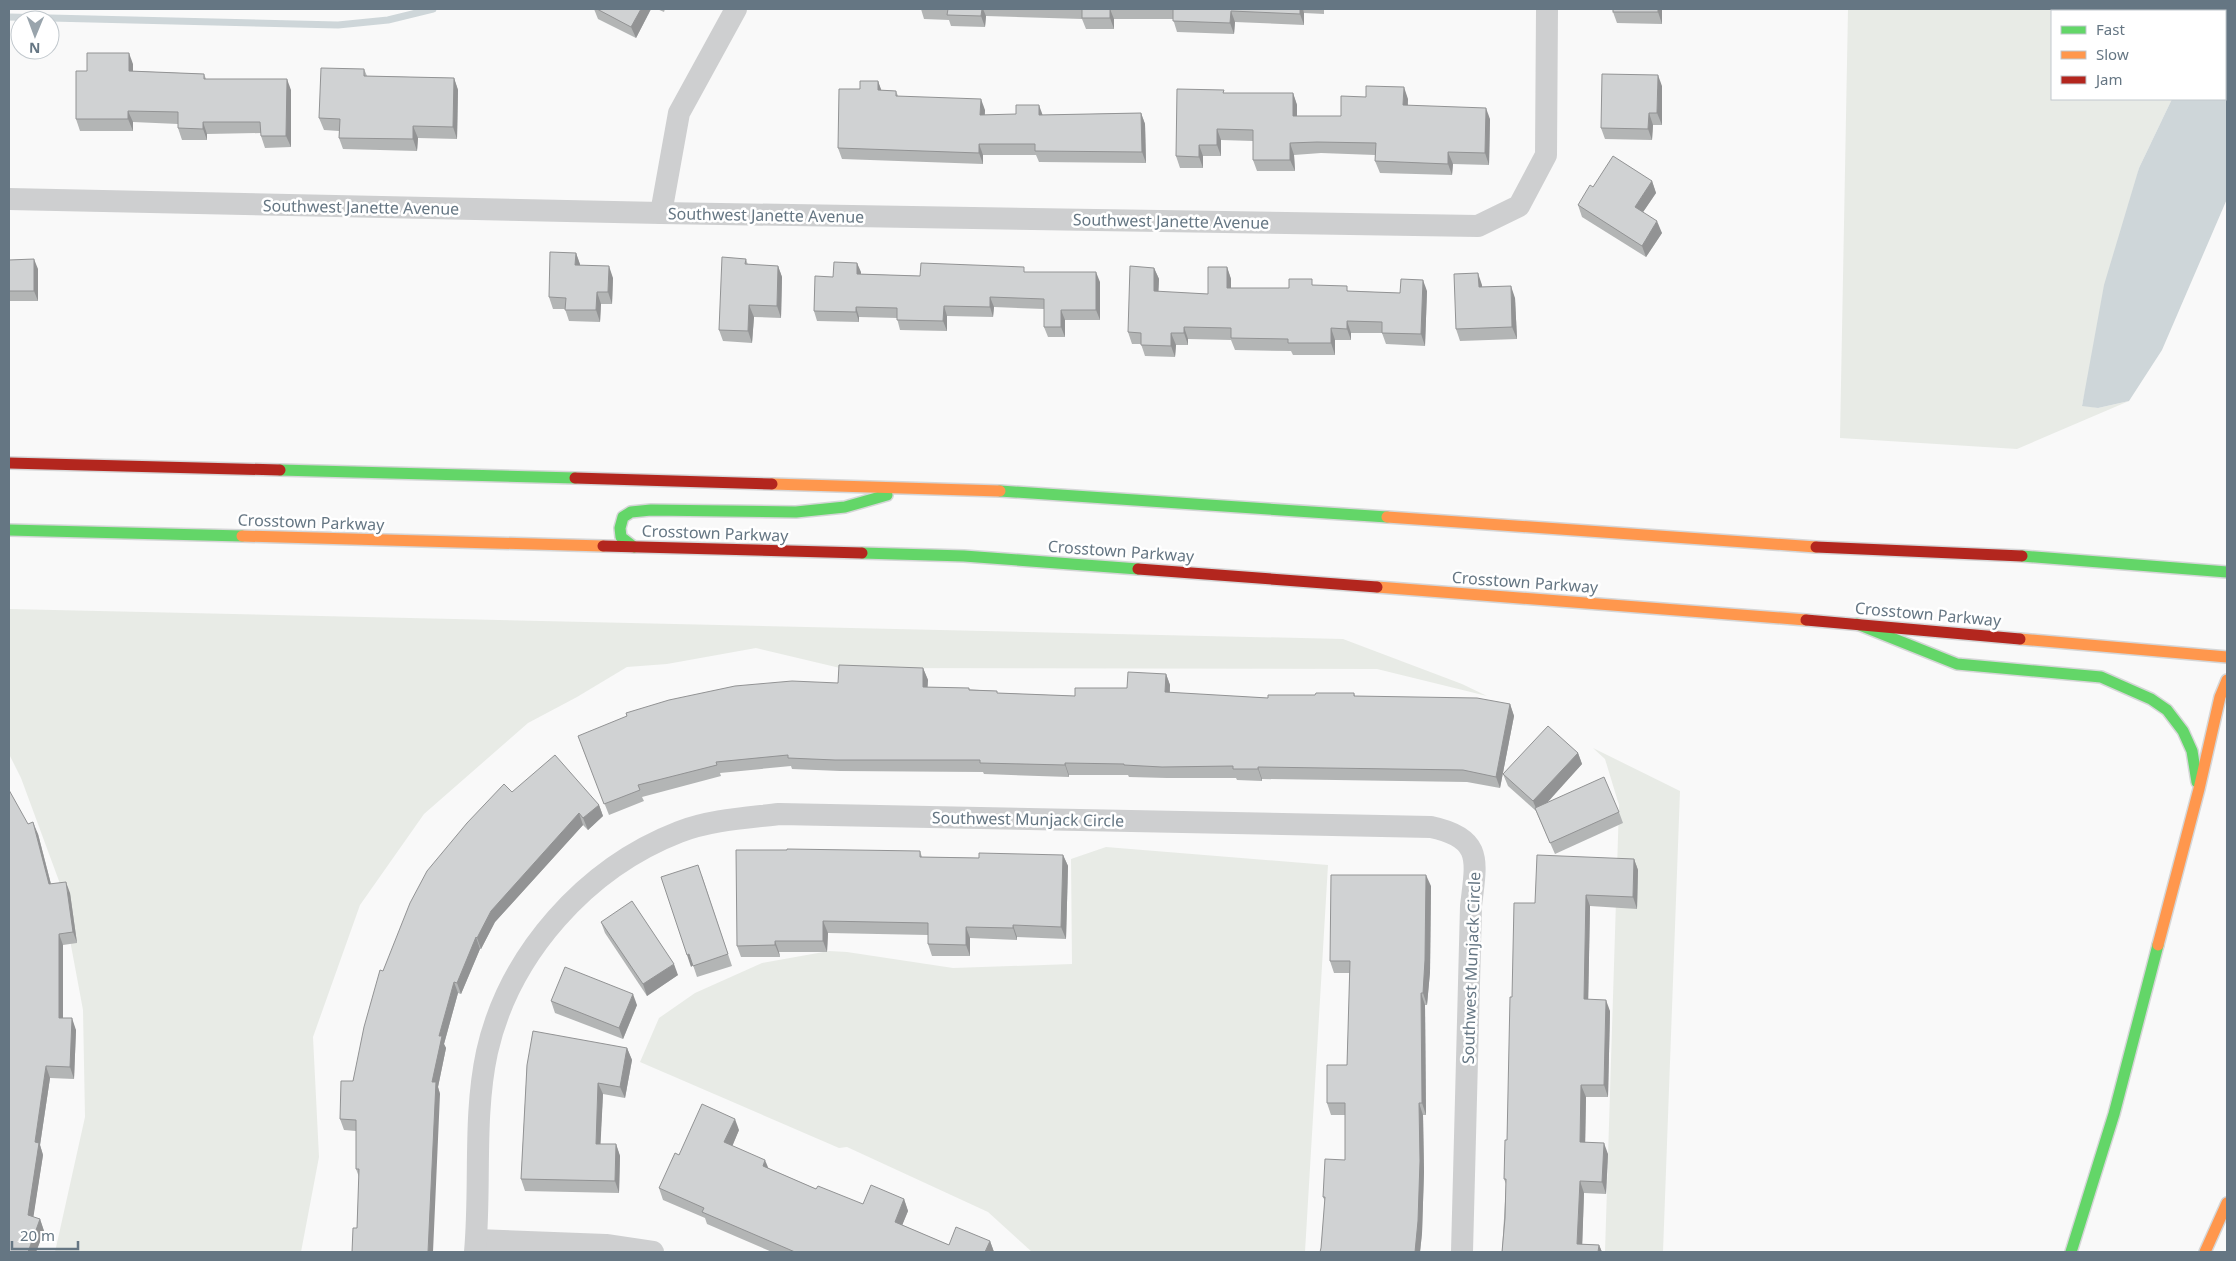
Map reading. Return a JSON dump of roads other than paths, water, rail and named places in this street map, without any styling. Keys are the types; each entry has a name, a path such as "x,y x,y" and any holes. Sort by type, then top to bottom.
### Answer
{"main road":[{"path":"9,463 980,490 1881,551 2038,557 2227,572"},
{"path":"634,547 621,537 618,527 620,520 626,514 634,511 796,512 845,507 913,487"},
{"name":"Crosstown Parkway","path":"9,530 964,556 1857,624 2227,658"},
{"path":"1857,624 1957,664 2101,677 2151,699 2168,710 2183,731 2192,751 2199,788"},
{"path":"2072,1252 2114,1114 2199,788 2220,697 2227,680"},
{"path":"2205,1252 2227,1203"}],"street":[{"path":"661,214 679,113 736,9"},
{"name":"Southwest Janette Avenue","path":"9,199 661,214 1478,226 1519,206 1546,155 1547,9"},
{"name":"Southwest Munjack Circle","path":"475,1246 481,1107 488,1052 502,1006 520,968 542,937 586,888 629,856 680,832 736,819 779,814 1431,827 1446,830 1466,842 1475,859 1471,906 1462,1252"},
{"path":"475,1246 606,1245 653,1252"}],"waterway":[{"path":"9,17 338,25 388,20 433,9"}]}
